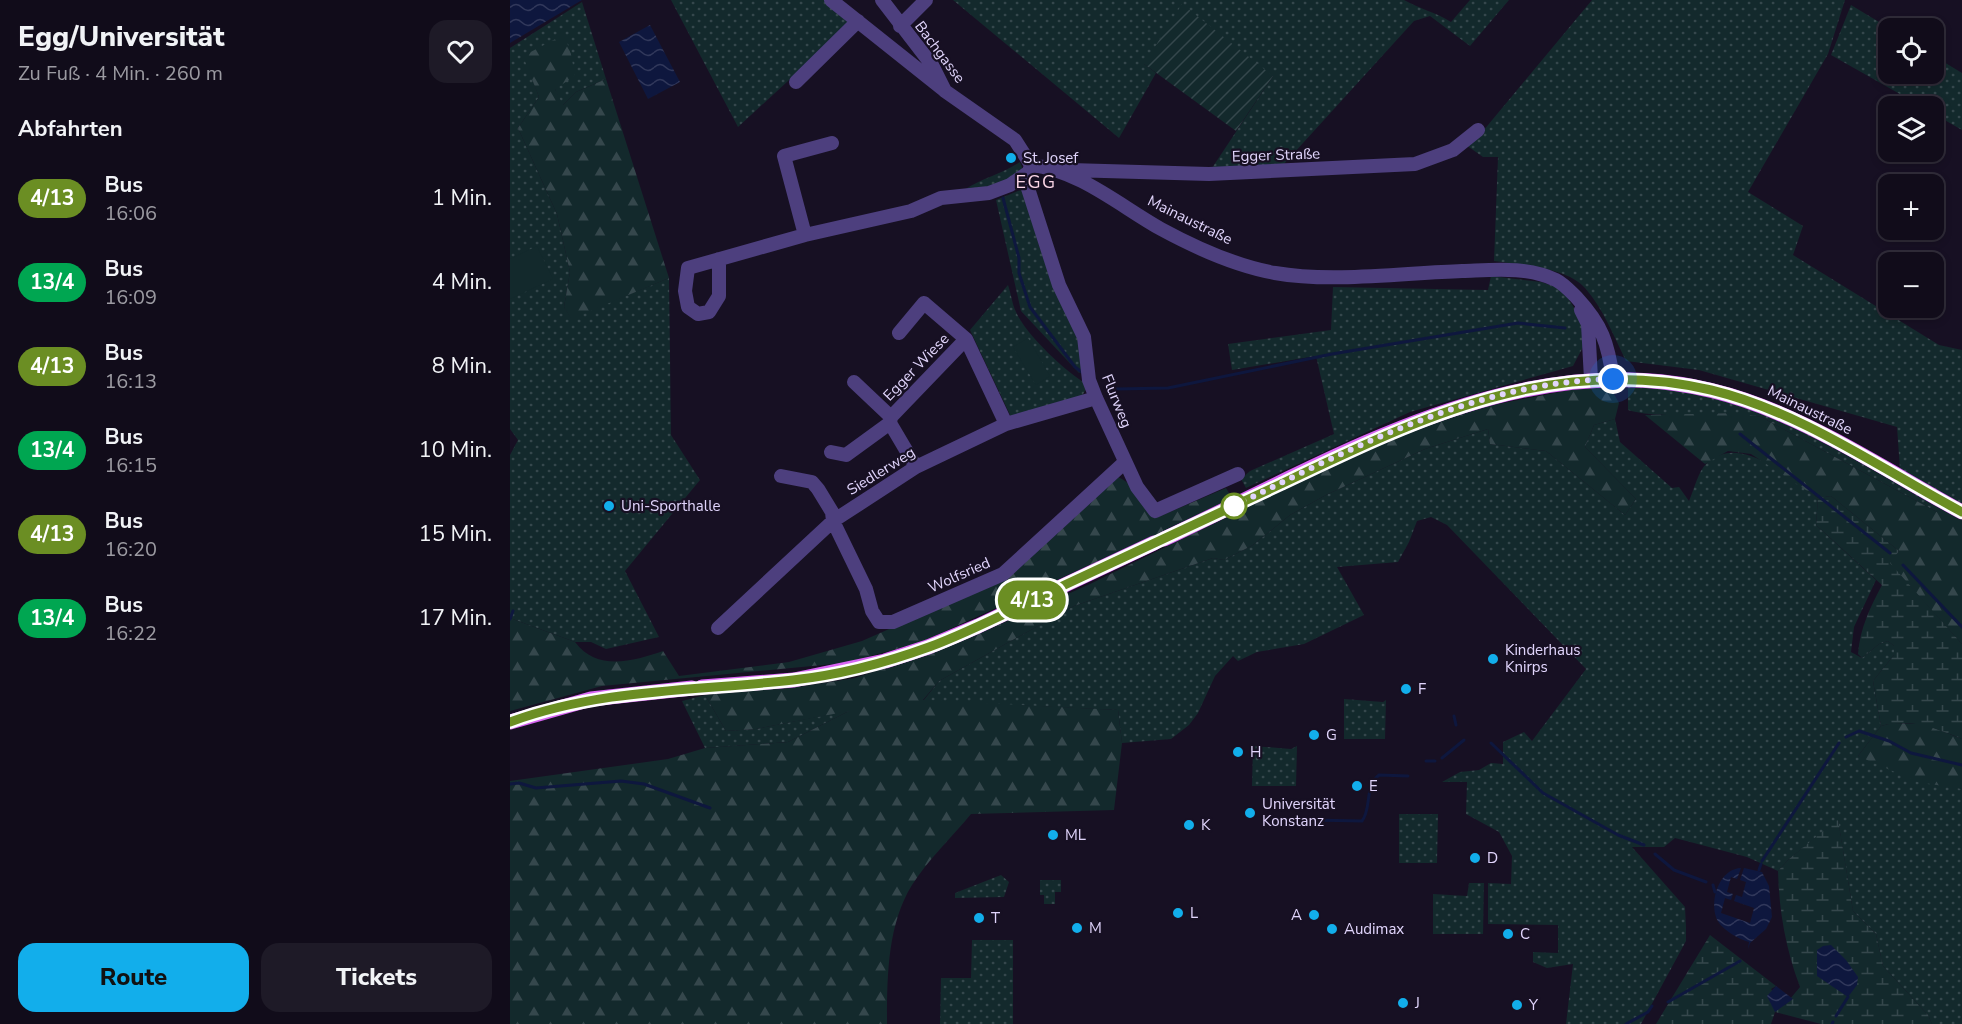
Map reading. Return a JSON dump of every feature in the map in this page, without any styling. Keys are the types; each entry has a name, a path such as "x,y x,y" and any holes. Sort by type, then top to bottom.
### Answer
{"main road":[{"path":"510,722 591,699 794,680 885,661 978,626 1442,412 1517,390 1591,379 1613,379"},
{"name":"Mainaustraße","path":"1613,379 1683,384 1761,405 1793,419 1962,512"}],"street":[{"path":"831,0 945,91"},
{"name":"Bachgasse","path":"882,0 932,65 945,91 1015,140 1027,171"},
{"path":"900,26 926,0"},
{"path":"796,82 858,21"},
{"name":"Egger Straße","path":"1065,172 1070,170 1209,174 1415,164 1434,159 1453,150 1478,130"},
{"path":"805,235 784,156 832,143"},
{"path":"719,259 719,296 709,312 698,314 688,307 686,291 688,268 719,259 805,235 911,212 941,198 989,193 1010,185 1027,171"},
{"name":"Mainaustraße","path":"1027,171 1065,172 1163,230 1218,256 1273,273 1295,276 1330,276 1521,271 1560,282 1576,297 1603,333 1613,379"},
{"name":"Flurweg","path":"1027,171 1059,285 1084,337 1089,380 1137,488 1155,511 1238,474"},
{"path":"1576,297 1588,324 1591,379"},
{"name":"Egger Wiese","path":"898,333 924,303 966,339 1006,424"},
{"name":"Egger Wiese","path":"831,452 846,455 890,420 966,339"},
{"name":"Egger Wiese","path":"854,382 890,420 916,467"},
{"name":"Siedlerweg","path":"718,628 833,521 916,467 1006,424 1096,398"},
{"name":"Wolfsried","path":"833,521 866,589 872,611 879,622 893,622 1003,574 1125,462"},
{"path":"781,476 812,482 832,512 833,521"}],"green space":[{"path":"671,0 826,0 852,22 738,127"},
{"path":"953,0 1404,0 1451,22 1470,0 1509,0 1470,46 1430,16 1414,21 1283,165 1212,168 1273,76 1144,64 1156,73 1119,138"},
{"path":"1592,0 1845,0 1828,54 1748,192 1803,226 1793,255 1878,307 1878,318 1895,318 1939,345 1962,350 1962,508 1937,512 1761,417 1728,414 1661,415 1628,410 1628,380 1694,386 1900,469 1897,427 1699,370 1626,361 1597,304 1577,281 1555,271 1494,261 1498,157 1483,157 1466,145 1483,131"},
{"path":"582,2 606,79 576,92 562,106 555,89 524,56 539,97 518,128 557,214 570,272 564,307 571,318 669,278 671,435 700,480 625,571 659,637 606,649 591,642 575,642 510,618 510,455 518,440 510,429 510,48"},
{"path":"1182,4 1273,76 1236,131 1144,64"},
{"path":"1851,5 1878,21 1878,82 1831,55"},
{"path":"563,35 570,49 575,76 555,89 563,105 576,92 606,79 669,278 571,319 564,307 570,272 557,214 518,128 539,97 523,56"},
{"path":"1944,62 1962,73 1962,130 1944,120 1944,96 1903,96 1882,84 1944,84"},
{"path":"1020,162 1023,170 1005,185 964,190 1006,170"},
{"path":"1025,188 1039,246 1081,338 1085,369 1079,373 1021,311 996,200"},
{"path":"537,246 553,279 510,299 510,259"},
{"path":"1491,276 1541,282 1562,289 1582,320 1583,347 1573,366 1410,412 1246,488 1241,479 1250,471 1334,434 1316,356 1232,370 1228,344 1331,330 1333,287 1488,290"},
{"path":"1008,285 1013,306 1029,331 1059,363 1088,385 1081,398 1012,419 970,330"},
{"path":"1028,338 1050,376 1036,385 1013,347"},
{"path":"1610,387 1619,403 1615,419 1594,425 1585,447 1636,499 1625,515 1546,451 1490,444 1488,429 1425,449 1326,495 1290,515 1253,545 1224,560 1213,558 1074,606 939,681 923,700 1118,710 1122,743 1114,810 971,814 925,867 904,901 890,953 887,1024 510,1024 510,781 668,759 705,748 788,742 849,711 756,729 726,731 705,695 805,686 855,678 953,645 1088,585 1311,476 1403,434 1478,408 1570,390"},
{"path":"1740,413 1761,417 1937,512 1947,501 1962,508 1962,644 1889,563 1899,551 1831,496 1818,498 1751,454 1728,451 1705,464 1645,415"},
{"path":"1615,419 1620,442 1672,488 1679,487 1689,501 1704,466 1721,455 1735,453 1750,455 1779,470 1818,498 1816,525 1876,580 1854,627 1851,652 1862,658 1879,644 1888,641 1894,646 1894,655 1873,681 1881,726 1858,756 1962,789 1962,1024 1932,1024 1928,1015 1883,966 1876,934 1853,911 1838,820 1789,859 1778,871 1747,857 1675,838 1664,847 1632,847 1685,907 1686,941 1641,1024 1566,1024 1573,964 1547,968 1533,962 1533,952 1558,953 1558,925 1488,924 1488,883 1511,884 1512,856 1499,832 1466,814 1467,782 1442,782 1460,772 1479,770 1491,763 1503,764 1503,742 1524,732 1532,741 1586,669 1447,525 1431,517 1417,521 1398,562 1337,567 1364,615 1304,644 1257,652 1238,661 1233,656 1215,676 1198,713 1189,725 1171,739 1122,743 1118,710 923,701 939,681 1074,606 1213,558 1224,560 1253,545 1290,515 1326,495 1425,449 1488,429 1490,444 1546,451 1625,515 1636,499 1585,447 1594,425"},
{"path":"1118,477 1134,490 1156,518 1226,488 1233,500 919,643 844,663 602,686 510,711 510,618 575,642 584,651 605,661 616,662 640,658 663,651 679,676 789,662 862,641 1002,579"},
{"path":"1831,496 1899,551 1890,563 1962,644 1962,739 1923,725 1903,723 1881,726 1873,681 1894,655 1894,646 1888,641 1879,644 1862,658 1858,654 1863,627 1882,585 1816,525 1818,498"},
{"path":"705,695 726,731 756,729 851,710 788,742 705,748 682,701"},
{"path":"1344,699 1383,702 1386,700 1385,739 1344,739"},
{"path":"1893,723 1924,724 1962,739 1962,789 1918,782 1858,756 1881,726"},
{"path":"1253,746 1291,749 1297,746 1296,786 1252,786"},
{"path":"1399,814 1438,814 1437,863 1399,863"},
{"path":"1838,819 1853,911 1876,934 1883,966 1928,1015 1932,1024 1821,1024 1775,1012 1771,1024 1656,1024 1710,935 1776,986 1771,989 1785,1005 1800,987 1784,930 1778,871 1789,859"},
{"path":"1001,875 1009,882 1004,897 955,898 955,893"},
{"path":"1040,880 1061,880 1061,892 1055,892 1055,904 1044,904 1044,895 1040,895"},
{"path":"1469,883 1484,883 1483,934 1433,934 1433,894 1467,896"},
{"path":"972,940 1013,940 1013,1024 940,1024 941,978 971,978"}],"water":[{"path":"510,0 582,0 510,43"},
{"path":"650,25 680,82 648,99 619,42"},
{"path":"1741,868 1737,879 1731,877 1727,892 1733,894 1731,900 1725,898 1721,913 1750,923 1754,908 1734,901 1736,895 1742,897 1746,882 1740,880 1744,868 1762,872 1769,886 1772,917 1766,929 1750,943 1748,949 1749,942 1725,929 1718,921 1714,910 1715,894 1722,879 1733,870"},
{"path":"1831,945 1858,977 1857,985 1848,997 1817,976 1817,950"},
{"path":"1776,986 1793,999 1775,1012 1767,996"}],"waterway":[{"path":"1003,198 1019,258 1019,273 1030,307 1075,367 1083,373"},
{"path":"1116,389 1168,388 1332,354 1518,323 1565,328"},
{"path":"1740,434 1890,553"},
{"path":"1903,565 1962,627"},
{"path":"510,619 513,611"},
{"path":"1454,716 1456,725"},
{"path":"1846,737 1859,731 1889,741 1911,753 1962,765"},
{"path":"1442,758 1464,740"},
{"path":"1491,743 1543,793 1618,835 1644,845"},
{"path":"1762,861 1839,743"},
{"path":"1426,761 1435,761"},
{"path":"1294,825 1311,820 1362,821 1367,810 1371,785 1379,775 1408,776"},
{"path":"510,784 519,783 536,788 621,781 644,784 710,808"},
{"path":"1655,854 1674,870 1706,882"},
{"path":"1759,870 1761,864"},
{"path":"1713,885 1715,892"},
{"path":"1668,1002 1740,961"},
{"path":"1836,1016 1848,997"},
{"path":"1626,1024 1648,1012 1652,1006"}],"bus line":[{"name":"4/13","path":"510,722 591,699 635,692 794,680 885,661 928,647 978,626 1396,430 1483,398 1557,383 1591,379 1653,381 1683,384 1736,397 1793,419 1962,512"}],"place":[{"name":"St. Josef","path":"1011,158"},
{"name":"Uni-Sporthalle","path":"609,506"},
{"name":"Kinderhaus Knirps","path":"1493,659"},
{"name":"F","path":"1406,689"},
{"name":"G","path":"1314,735"},
{"name":"H","path":"1238,752"},
{"name":"E","path":"1357,786"},
{"name":"Universität Konstanz","path":"1250,813"},
{"name":"K","path":"1189,825"},
{"name":"ML","path":"1053,835"},
{"name":"D","path":"1475,858"},
{"name":"L","path":"1178,913"},
{"name":"A","path":"1314,915"},
{"name":"T","path":"979,918"},
{"name":"M","path":"1077,928"},
{"name":"Audimax","path":"1332,929"},
{"name":"C","path":"1508,934"},
{"name":"J","path":"1403,1003"},
{"name":"Y","path":"1517,1005"}],"district":[{"name":"EGG","path":"1036,182"}],"route":[{"path":"1234,506 1396,430 1462,405 1517,390 1557,383 1613,379"}]}
